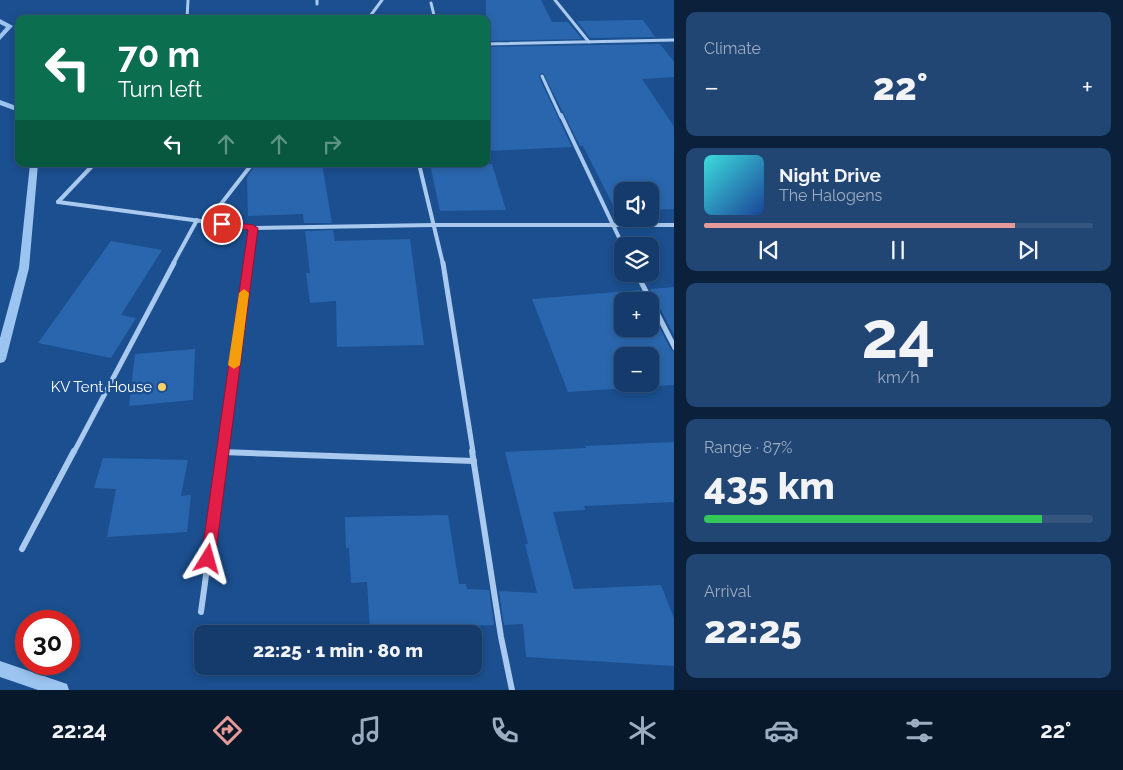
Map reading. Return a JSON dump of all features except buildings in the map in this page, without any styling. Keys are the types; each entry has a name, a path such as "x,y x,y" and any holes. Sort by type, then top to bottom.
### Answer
{"street":[{"path":"186,15 188,0"},
{"path":"371,15 382,0"},
{"path":"555,0 589,42"},
{"path":"431,3 434,15"},
{"path":"490,44 674,40"},
{"path":"542,76 618,237"},
{"path":"91,167 58,202 253,228 674,224"},
{"path":"207,222 250,167"},
{"path":"420,167 445,272 501,636 512,690"},
{"path":"22,549 197,220"},
{"path":"201,612 253,228"},
{"path":"641,282 674,348"},
{"path":"222,452 474,460"}],"waterway":[{"path":"0,21 10,26 0,38"},
{"path":"0,102 15,108"},
{"path":"0,359 24,268 34,167"},
{"path":"0,669 61,690"}],"slow traffic":[{"path":"234,365 244,293"}],"place":[{"name":"KV Tent House","path":"162,387"}],"route":[{"path":"208,559 253,228 222,224"}]}
